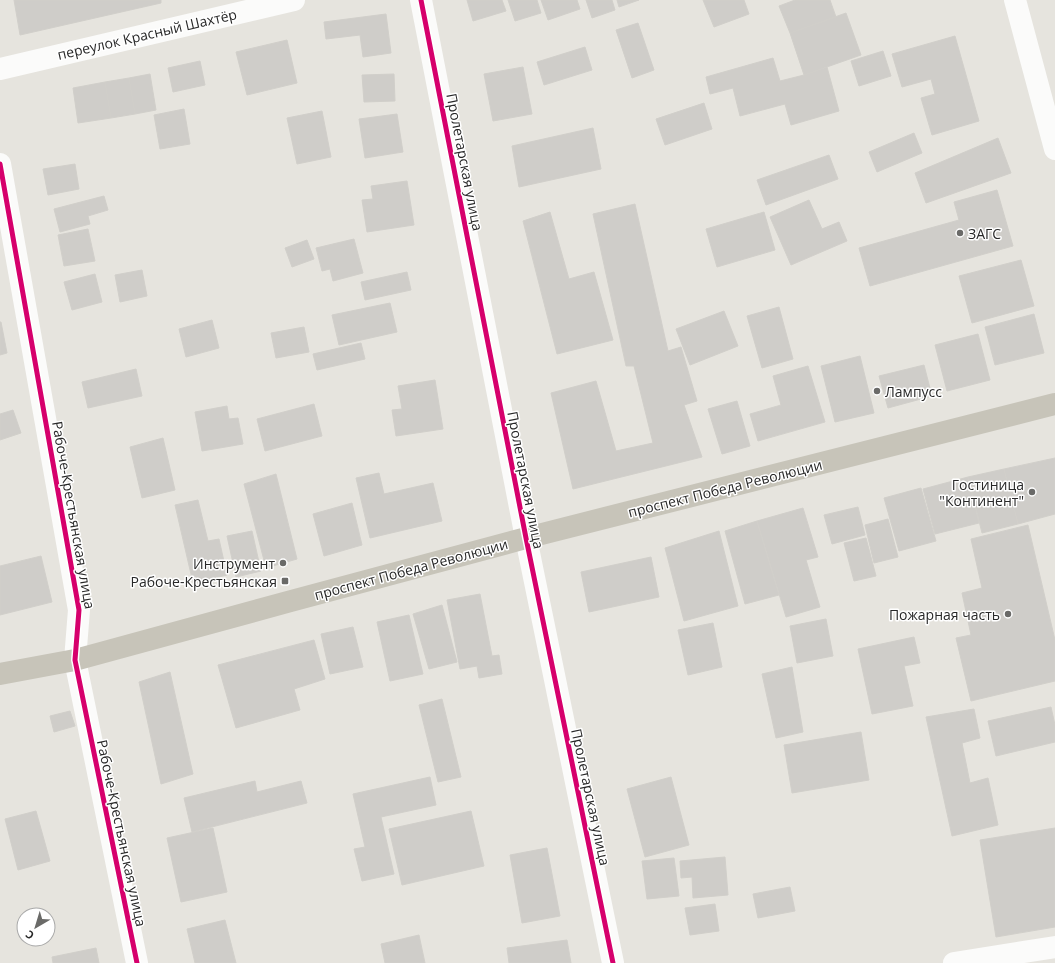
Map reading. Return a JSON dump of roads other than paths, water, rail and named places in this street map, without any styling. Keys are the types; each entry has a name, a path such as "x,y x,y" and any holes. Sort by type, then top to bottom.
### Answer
{"main road":[{"name":"проспект Победа Революции","path":"0,674 75,660 526,538 1055,404"}],"street":[{"name":"переулок Красный Шахтёр","path":"0,68 294,0"},
{"name":"Пролетарская улица","path":"421,0 526,538 613,963"},
{"path":"1015,0 1055,149"},
{"name":"Рабоче-Крестьянская улица","path":"0,164 79,610 75,660 137,963"},
{"path":"954,963 1055,947"}],"place":[{"name":"ЗАГС","path":"960,233"},
{"name":"Лампусс","path":"877,391"},
{"name":"Гостиница \"Континент\"","path":"1032,492"},
{"name":"Инструмент","path":"283,563"},
{"name":"Рабоче-Крестьянская","path":"285,581"},
{"name":"Пожарная часть","path":"1008,614"}]}
